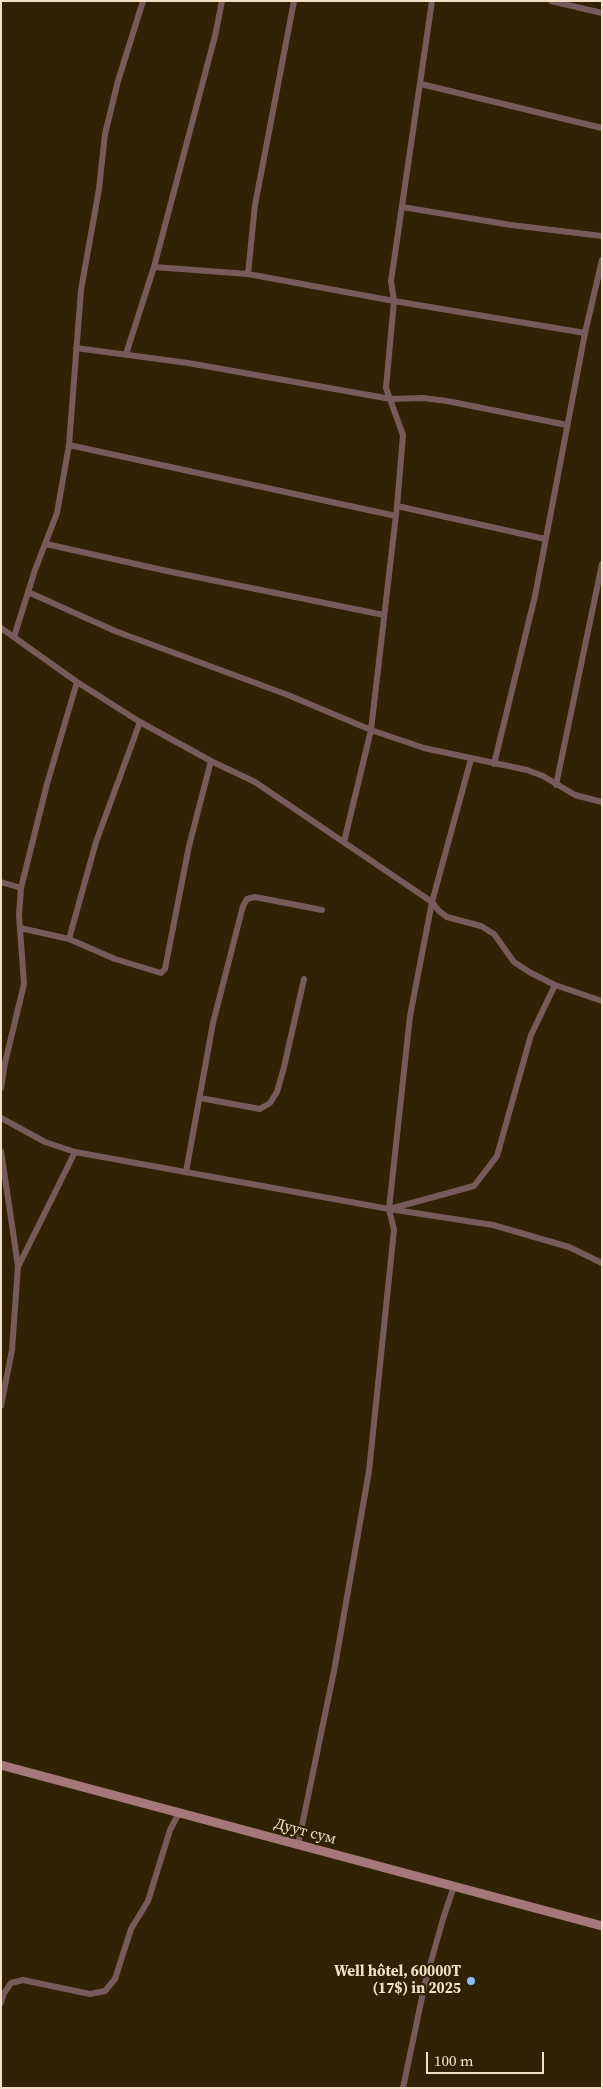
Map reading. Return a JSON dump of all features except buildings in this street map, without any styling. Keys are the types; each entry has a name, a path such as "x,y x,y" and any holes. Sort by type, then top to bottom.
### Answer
{"main road":[{"name":"Дуут сум","path":"1,1765 602,1926"}],"street":[{"path":"14,638 28,592 57,513 69,445 81,290 99,189 105,134 118,81 143,1"},
{"path":"126,354 154,267 215,36 222,1"},
{"path":"248,274 255,205 294,1"},
{"path":"344,842 371,730 396,516 402,435 386,388 394,301 391,281 432,1"},
{"path":"551,1 602,13"},
{"path":"420,84 602,128"},
{"path":"402,207 511,225 602,236"},
{"path":"494,764 535,596 567,425 602,260"},
{"path":"154,267 248,274 394,301 586,332"},
{"path":"76,348 126,354 391,399 423,398 447,401 567,425"},
{"path":"69,445 396,516"},
{"path":"397,506 545,539"},
{"path":"46,544 176,573 384,615"},
{"path":"556,785 602,564"},
{"path":"28,592 115,632 288,696 371,730 424,748 527,770 543,776 576,795 602,802"},
{"path":"1,628 77,682 140,722 255,782 432,902 447,917 481,926 494,934 514,962 555,985 602,1001"},
{"path":"1,1088 24,984 20,928 21,888 47,784 77,682"},
{"path":"69,939 96,842 140,722"},
{"path":"298,1845 335,1666 369,1471 394,1230 389,1209 410,1016 432,902 471,759"},
{"path":"20,928 69,939 115,959 162,973 165,969 189,846 212,761"},
{"path":"1,882 21,888"},
{"path":"186,1172 213,1023 226,964 243,906 247,899 255,897 322,910"},
{"path":"200,1098 260,1109 270,1103 277,1092 284,1067 304,979"},
{"path":"389,1209 474,1186 497,1156 531,1035 555,985"},
{"path":"1,1118 45,1142 75,1152 389,1209 493,1224 569,1247 602,1263"},
{"path":"1,1151 18,1266 14,1332 1,1406"},
{"path":"18,1266 75,1152"},
{"path":"1,2002 4,1993 11,1983 23,1980 90,1994 105,1991 115,1979 131,1929 148,1900 170,1830 179,1813"},
{"path":"402,2088 425,1983 454,1886"}],"place":[{"name":"Well hôtel, 60000T (17$) in 2025","path":"471,1981"}]}
